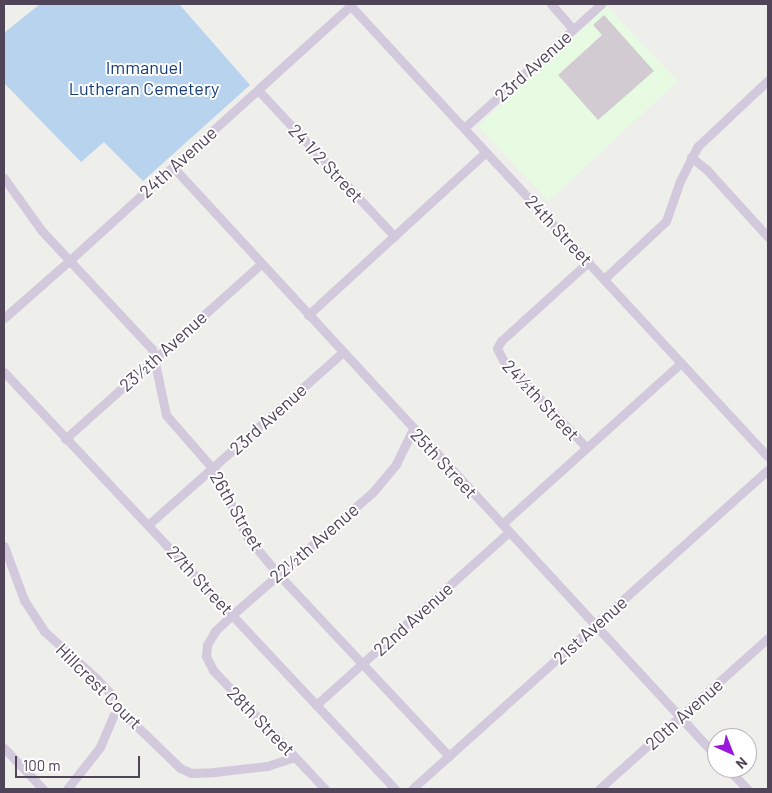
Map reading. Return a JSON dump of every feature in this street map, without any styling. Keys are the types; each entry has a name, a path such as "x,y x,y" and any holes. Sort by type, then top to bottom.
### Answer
{"street":[{"path":"551,4 573,29"},
{"name":"23rd Avenue","path":"464,128 601,4"},
{"name":"24th Avenue","path":"4,318 350,5"},
{"name":"24th Street","path":"350,5 768,457"},
{"path":"604,279 666,221 691,157 704,139 766,85"},
{"name":"24 1/2 Street","path":"258,90 394,236"},
{"path":"308,315 486,152"},
{"path":"691,157 707,170 768,237"},
{"name":"25th Street","path":"172,167 707,746"},
{"name":"26th Street","path":"4,178 42,231 148,343 155,359 166,415 214,468 223,482 233,510 248,538 278,574 449,756"},
{"name":"24½th Street","path":"586,447 503,360 498,352 501,340 588,262"},
{"name":"23½th Avenue","path":"65,439 261,264"},
{"name":"23rd Avenue","path":"148,525 342,353"},
{"path":"502,524 681,363"},
{"name":"27th Street","path":"4,372 395,789"},
{"name":"22½th Avenue","path":"206,649 209,639 215,631 232,615 372,493 396,464 413,429"},
{"name":"21st Avenue","path":"412,789 768,470"},
{"name":"22nd Avenue","path":"316,705 509,532"},
{"name":"Hillcrest Court","path":"4,546 20,589 36,621 56,643 97,679 109,692 119,709 180,768 191,772 267,766 295,757"},
{"name":"20th Avenue","path":"599,789 768,638"},
{"name":"28th Street","path":"206,649 206,656 213,670 325,789"},
{"path":"67,789 100,747 113,716 119,709"},
{"path":"4,748 43,789"},
{"path":"737,778 747,789"}],"shaded area":[{"path":"607,6 677,81 549,201 478,126"}],"green space":[{"name":"Immanuel Lutheran Cemetery","path":"40,4 179,4 250,85 143,181 104,142 81,162 4,83 4,33"}],"building":[{"path":"604,15 654,71 598,120 558,75 602,35 593,25"}]}
